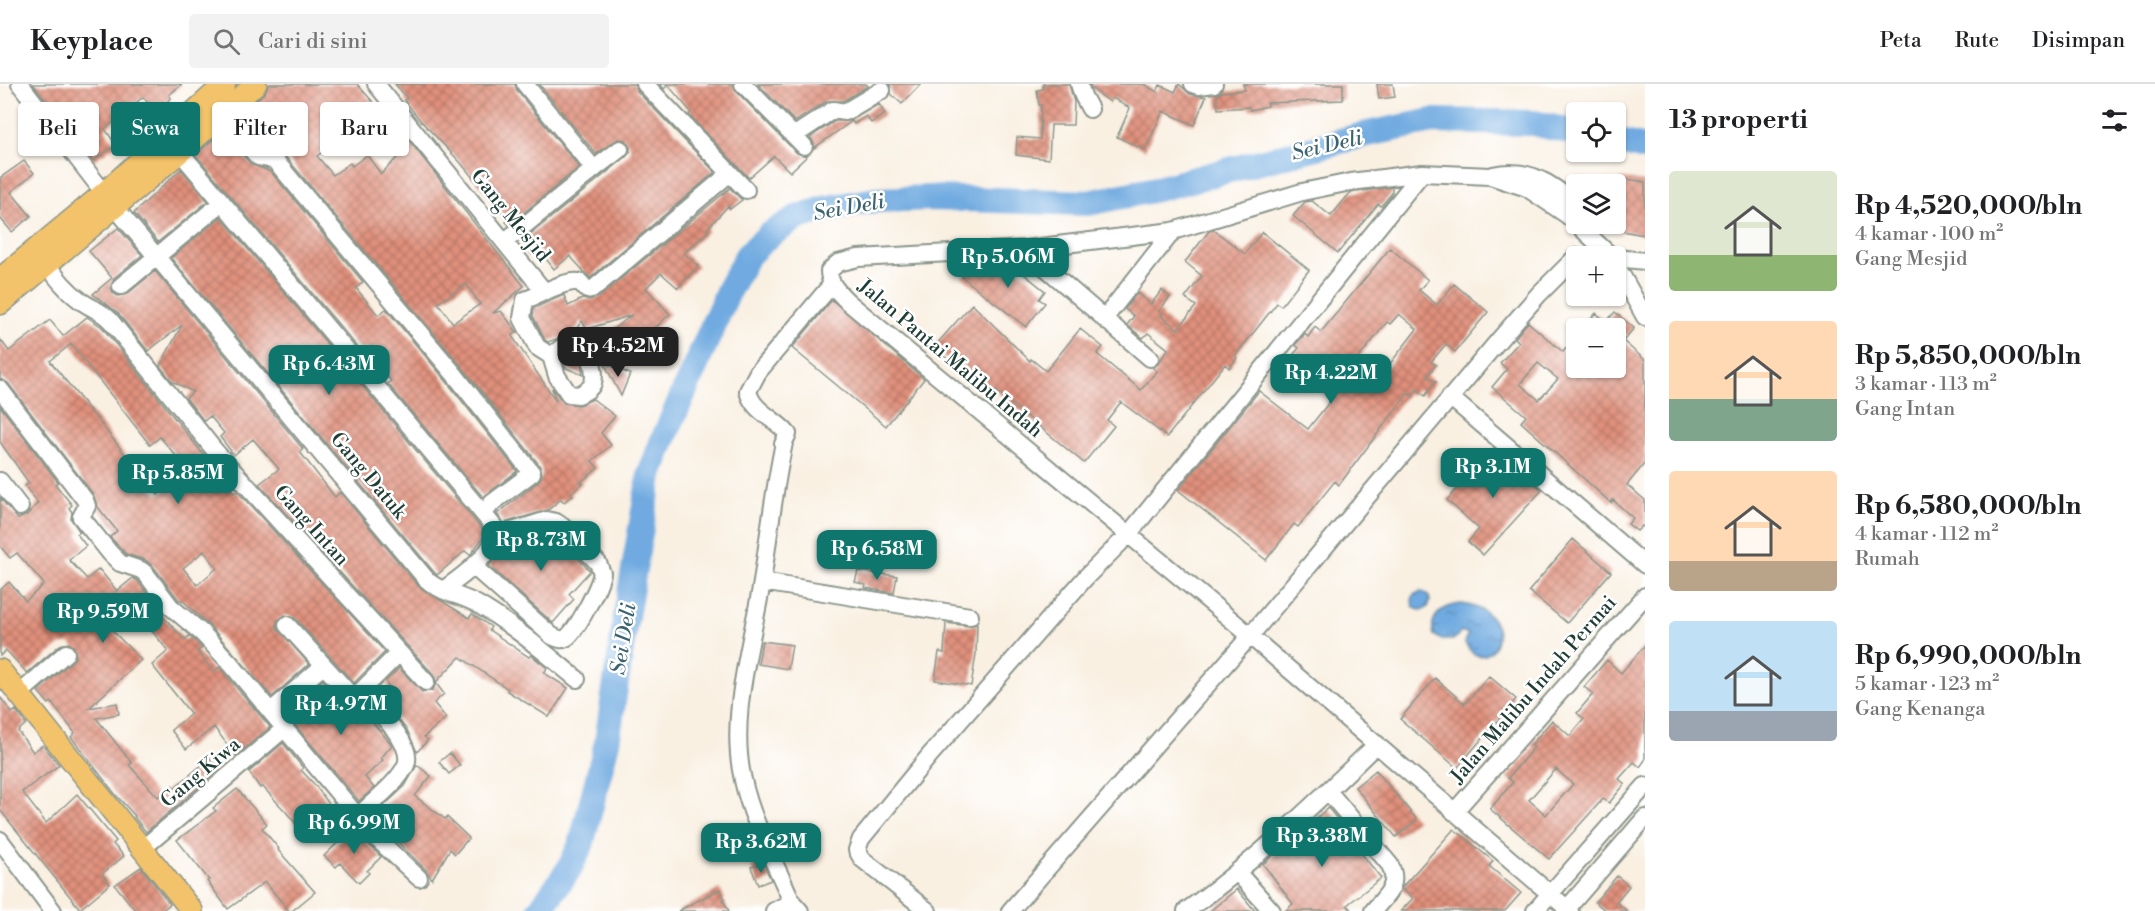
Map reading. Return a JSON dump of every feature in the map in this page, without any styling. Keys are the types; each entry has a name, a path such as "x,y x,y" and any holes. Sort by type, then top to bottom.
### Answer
{"main road":[{"path":"0,304 47,265 109,199 225,84"},
{"path":"235,102 256,84"},
{"path":"200,134 212,122"},
{"path":"0,279 109,199 174,156"},
{"path":"0,670 189,910"}],"street":[{"name":"Gang Datuk","path":"20,84 156,257 427,580 443,590 478,605 577,678"},
{"name":"Gang Mesjid","path":"376,84 544,291"},
{"path":"525,84 594,169"},
{"path":"645,84 746,190"},
{"path":"743,84 800,141 833,110 845,112 882,90"},
{"path":"1079,84 1090,109"},
{"path":"1193,84 1199,86 1214,84"},
{"path":"504,242 620,149"},
{"path":"183,156 501,534"},
{"path":"257,156 273,160 278,164 455,375 532,473 492,503 484,513"},
{"name":"Jalan Pantai Malibu Indah","path":"1566,198 1536,177 1512,171 1490,176 1422,173 1351,182 1302,192 1173,231 1024,249 844,260 833,266 830,271 830,280 857,310 1250,636 1567,910"},
{"path":"551,356 541,351 535,344 522,318 525,300 544,291 576,281 587,290 593,289 730,173"},
{"path":"928,911 862,859 858,850 861,839 930,755 1086,577 1128,535 1422,173"},
{"name":"Jalan Pantai Malibu Indah","path":"1490,176 1527,188 1547,200 1604,244"},
{"path":"121,286 213,210"},
{"path":"1104,319 1173,231"},
{"path":"1604,244 1645,261"},
{"path":"1024,249 1150,358"},
{"name":"Gang Intan","path":"47,265 72,294 101,312 110,321 216,452 426,682"},
{"path":"1010,911 1250,636 1539,294 1566,268"},
{"path":"1626,283 1645,317"},
{"path":"774,911 796,906 760,831 743,780 739,753 739,728 743,688 762,582 775,484 783,444 788,434 780,424 751,403 748,391 759,372 832,284"},
{"path":"0,389 85,500 87,506 81,514 84,523 120,563 146,574 171,607 202,633 271,711 357,817 392,854 419,878"},
{"path":"1450,397 1645,566"},
{"path":"0,481 20,507"},
{"path":"443,590 473,566 497,536 551,520 562,526 598,563 601,568 601,578 574,630 561,640 552,636 473,566"},
{"path":"762,582 970,616"},
{"name":"Jalan Malibu Indah Permai","path":"1454,812 1645,596"},
{"path":"287,625 351,694 356,695 360,692 399,653"},
{"path":"20,694 66,653"},
{"path":"271,711 323,666"},
{"path":"357,817 395,780 406,765 408,758 397,734 360,692"},
{"name":"Gang Kiwa","path":"142,849 285,728"},
{"path":"1186,911 1237,872 1377,744"},
{"path":"1535,911 1645,786"},
{"path":"1328,791 1395,874 1392,888 1373,911"},
{"path":"1567,910 1645,818"},
{"path":"0,840 54,911"},
{"path":"1237,872 1272,911"}],"water":[{"path":"1417,592 1425,592 1430,597 1428,608 1417,610 1412,605 1412,597"},
{"path":"1462,604 1482,610 1493,620 1497,632 1496,643 1491,651 1483,656 1474,654 1465,643 1468,634 1462,631 1453,640 1442,640 1434,635 1435,617 1444,609"}],"building":[{"path":"33,84 182,84 169,95 171,98 167,102 147,102 143,97 137,102 111,102 111,124 105,129 111,138 111,148 93,161 89,156 99,156 99,102 47,102"},
{"path":"269,84 357,84 373,102 320,102 320,154 317,156 333,175 350,163 352,166 366,156 381,174 397,156 409,156 409,141 524,286 493,313 501,311 517,332 512,336 556,401 552,388 564,403 579,405 593,399 615,416 601,433 611,445 592,461 598,468 581,482 583,483 571,493 573,495 564,502 561,499 548,510 504,523 497,514 539,481 542,476 541,467 463,368 285,156 308,156 308,102 254,102 264,93","holes":["466,284 480,304 453,323 438,303"]},
{"path":"395,84 515,84 517,91 579,167 509,225 506,222 508,220 460,162 420,120 409,106 409,102 404,100 407,98"},
{"path":"539,84 635,84 637,91 715,172 590,278 570,256 554,269 539,250 532,255 522,241 626,157 630,152 630,147 625,140 618,139 596,154"},
{"path":"660,84 733,84 736,91 797,153 807,156 790,172 774,156 749,178 689,115 691,112 668,85 664,89"},
{"path":"758,84 866,84 868,86 843,101 827,101 795,122"},
{"path":"890,84 921,84 902,104 891,94"},
{"path":"1043,84 1069,84 1074,102 1073,125 1051,125 1049,159 1016,155 1017,137 1040,139 1041,105 1039,105 1037,90 1043,89"},
{"path":"1090,84 1144,84 1157,92 1160,85 1175,92 1179,84 1190,94 1206,97 1194,125 1163,111 1145,150 1117,137 1130,108 1113,98 1110,102 1091,88"},
{"path":"1243,84 1343,84 1343,100 1267,103 1268,106 1250,110 1249,107 1218,109 1217,94 1245,90"},
{"path":"1377,84 1393,84 1395,97 1379,99"},
{"path":"879,104 885,114 871,123 866,116 854,124 852,121 814,148 810,137 835,121 850,121"},
{"path":"212,140 212,156 244,156 251,164 271,172 363,282 356,288 378,315 386,309 517,471 483,497 388,384 391,381 362,348 360,350 197,156 200,156 200,151"},
{"path":"24,161 34,173 11,192 31,216 12,232 0,218 0,178"},
{"path":"181,169 208,201 158,242 134,213"},
{"path":"1626,179 1645,182 1645,235 1626,232"},
{"path":"1392,187 1392,193 1381,206 1378,204 1338,253 1293,216 1305,202 1312,201 1331,216 1350,193"},
{"path":"730,188 742,200 730,209 728,206 707,229 708,231 684,253 698,266 678,288 661,273 646,288 670,314 642,340 644,345 631,352 624,340 600,353 594,343 632,315 587,329 582,321 573,333 548,342 545,340 533,316 534,308 564,295 568,306 582,299 589,300 599,297"},
{"path":"221,217 486,534 470,555 465,551 437,575 171,258"},
{"path":"118,228 142,255 114,278 111,287 113,293 118,296 127,294 155,271 303,449 300,452 335,497 340,492 419,587 469,618 472,614 491,627 489,630 529,657 531,655 547,668 544,673 568,688 549,717 507,691 508,689 460,657 436,682 434,675 259,484 279,469 253,439 234,455 220,437 224,433 210,416 204,421 186,398 193,392 172,381 160,366 182,325 148,351 117,312 93,294 112,278 89,251"},
{"path":"1214,230 1245,254 1262,232 1309,270 1281,306 1277,303 1235,356 1237,358 1229,368 1225,364 1167,437 1121,402 1107,420 1114,426 1084,463 996,391 993,394 959,361 955,366 934,347 972,304 1030,361 1031,359 1046,371 1080,329 1103,347 1097,354 1141,390 1157,371 1153,368 1168,349 1148,333 1143,338 1127,325 1134,316 1125,309 1137,293 1151,304 1162,290 1170,297 1159,311 1163,314 1161,316 1178,329 1196,306 1185,298 1202,276 1185,262 1209,231"},
{"path":"1390,248 1428,280 1419,290 1437,305 1454,284 1488,312 1455,352 1446,344 1431,362 1436,365 1427,376 1436,382 1425,396 1417,389 1412,396 1408,393 1339,485 1335,481 1298,527 1294,524 1266,560 1178,490 1259,391 1308,429 1334,396 1289,360 1299,348 1295,345 1305,334 1308,337 1315,327 1321,332","holes":["1399,314 1417,329 1375,383 1371,380 1362,393 1343,378 1387,322 1390,324"]},
{"path":"1009,260 1023,262 1018,269 1045,291 1039,299 1045,303 1026,327 962,277 970,267 976,271 984,262 997,261 1004,266"},
{"path":"832,300 924,379 886,426 792,348"},
{"path":"1615,312 1622,318 1610,318"},
{"path":"1596,313 1602,318 1592,318"},
{"path":"87,317 102,327 234,493 237,491 385,652 354,683 295,618 285,615 277,621 277,628 309,664 272,697 210,626 182,600 179,600 153,566 145,560 126,554 110,537 117,531 97,506 93,494 8,383 0,379 0,339 9,351 50,320 63,336","holes":["71,344 150,445 160,437 188,470 158,495 50,361","204,551 217,568 197,585 183,568"]},
{"path":"1626,321 1634,328 1626,337"},
{"path":"1528,322 1563,352 1566,348 1566,378 1626,378 1626,344 1645,360 1645,463 1627,485 1645,500 1645,528 1642,526 1637,531 1628,524 1633,518 1613,500 1611,503 1521,422 1526,416 1492,387 1507,369 1500,363 1519,342 1515,338","holes":["1538,363 1558,379 1539,400 1520,384"]},
{"path":"576,355 581,363 583,375 566,368 564,364"},
{"path":"604,363 630,374 621,396"},
{"path":"0,406 58,482 55,484 72,505 69,508 72,512 71,519 80,532 77,534 86,546 69,560 87,579 99,569 117,591 133,578 138,581 163,616 185,640 189,636 202,648 197,651 214,672 219,667 270,727 236,756 214,727 186,749 171,730 191,714 152,665 168,651 128,601 104,622 141,660 89,708 117,703 119,714 96,718 132,763 129,765 158,797 172,785 174,788 210,758 220,769 146,832 71,737 75,733 51,702 49,704 38,691 73,660 76,656 74,647 69,643 60,645 27,673 6,650 0,656 0,590 9,582 26,601 44,584 17,553 10,558 0,546 0,498 18,519 27,515 38,503 25,486 29,483 0,442"},
{"path":"1494,449 1542,490 1483,555 1468,542 1479,529 1447,500"},
{"path":"548,531 555,534 590,571 569,594 574,599 553,623 489,566 504,545"},
{"path":"910,538 920,544 913,557 902,551"},
{"path":"1573,539 1611,572 1567,623 1529,591"},
{"path":"858,571 897,576 894,593 865,588 866,585 855,582"},
{"path":"946,623 969,626 977,624 976,654 971,686 935,680 939,652 944,653"},
{"path":"762,641 792,645 788,669 758,664"},
{"path":"1645,645 1645,760 1640,767 1634,762 1619,779 1625,784 1609,803 1603,799 1549,859 1490,809 1513,782 1508,778 1534,747 1531,745 1552,720 1570,736 1584,719 1577,713 1593,694 1584,687 1607,660 1621,673","holes":["1556,769 1573,784 1546,815 1529,800"]},
{"path":"399,668 422,692 433,690 436,683 444,694 434,703 446,718 424,737 428,740 417,752 407,730 380,698 389,689 386,681"},
{"path":"1489,676 1516,699 1457,768 1400,719 1435,678 1465,704"},
{"path":"323,680 340,698 354,705 362,713 364,712 392,745 381,758 383,760 365,777 374,788 359,801 285,713"},
{"path":"0,697 12,713 16,710 26,724 18,731 33,752 43,745 59,765 22,792 46,823 77,794 116,841 113,844 124,856 102,874 110,884 80,909 0,810"},
{"path":"283,743 303,768 301,770 332,808 303,832 262,786 260,788 249,772"},
{"path":"450,753 460,765 449,774 439,762"},
{"path":"417,765 431,776 415,796 445,819 447,817 469,838 455,854 450,849 432,879 426,870 372,817 405,786"},
{"path":"1376,770 1417,820 1396,837 1355,787"},
{"path":"237,789 267,824 262,828 278,850 315,892 292,911 289,911 265,882 228,909 207,881 209,880 177,840 216,811 213,808"},
{"path":"1328,808 1360,846 1357,848 1381,878 1347,905 1352,911 1285,911 1293,904 1263,864"},
{"path":"353,828 381,857 359,883 340,863 336,867 324,856"},
{"path":"1454,829 1493,861 1489,866 1521,893 1505,911 1401,911 1413,898 1402,889 1403,886"},
{"path":"763,863 771,880 758,885 751,867"},
{"path":"141,867 170,904 161,911 136,911 115,885"},
{"path":"1617,876 1629,886 1616,902 1627,911 1606,911 1595,902"},
{"path":"720,889 729,911 678,911"},
{"path":"1237,889 1255,911 1210,911"}],"waterway":[{"name":"Sei Deli","path":"539,911 569,869 581,845 607,742 650,475 729,289 747,256 768,236 796,218 828,208 876,200 931,198 1088,203 1157,189 1367,134 1433,121 1534,123 1566,131"},
{"name":"Sei Deli","path":"1626,143 1645,148"}]}
